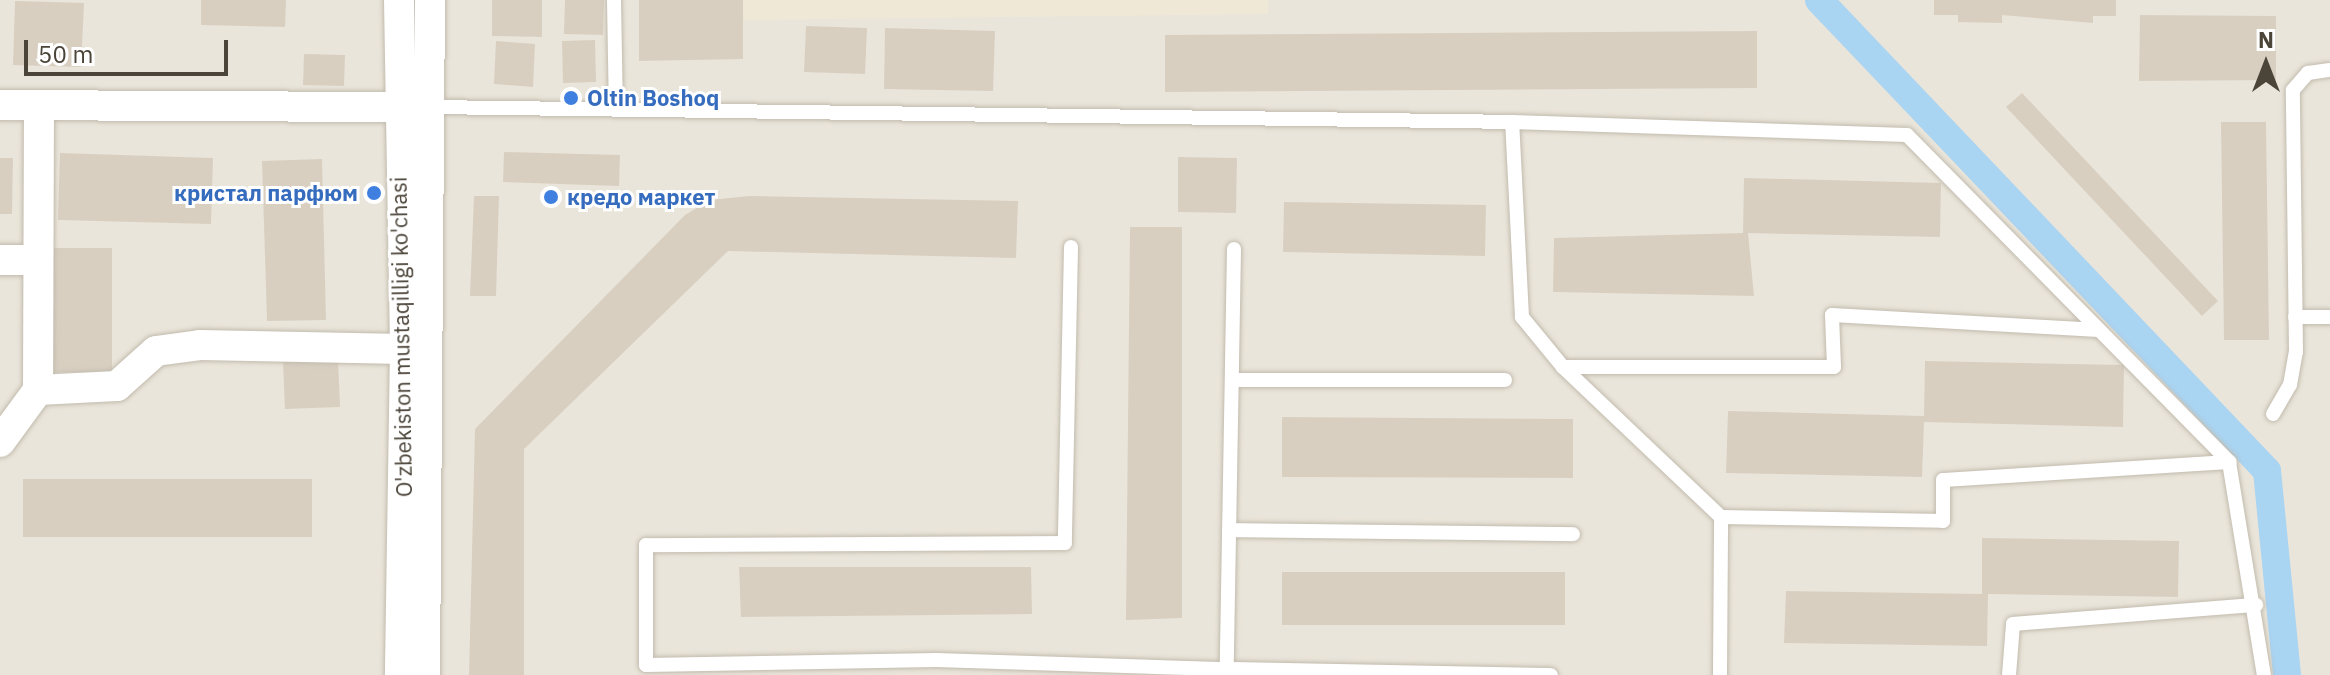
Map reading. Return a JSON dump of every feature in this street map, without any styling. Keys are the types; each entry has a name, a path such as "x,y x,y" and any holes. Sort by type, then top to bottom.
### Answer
{"street":[{"name":"O'zbekiston mustaqilligi ko'chasi","path":"399,0 398,108 405,349 400,675"},
{"name":"O'zbekiston mustaqilligi ko'chasi","path":"425,675 430,0"},
{"path":"0,105 430,107"},
{"path":"0,442 38,390 39,106"},
{"path":"0,260 37,260"},
{"path":"38,390 117,386 156,351 200,345 405,349"}],"lane":[{"path":"614,0 616,110"},
{"path":"2273,414 2290,385 2295,317 2293,90 2308,73 2330,70"},
{"path":"430,107 1512,122 1907,135 2229,462 2256,605 2264,675"},
{"path":"1512,122 1522,317 1563,367 1721,517 1943,521 1943,480 2229,462"},
{"path":"1071,247 1065,543 646,545 646,665 1227,669 1551,675"},
{"path":"1227,669 1234,249"},
{"path":"1563,367 1834,367 1832,315 2099,330"},
{"path":"2295,317 2330,317"},
{"path":"1232,380 1505,380"},
{"path":"1720,675 1721,517"},
{"path":"1229,530 1573,534"},
{"path":"2009,675 2013,624 2256,605"}],"shaded area":[{"path":"0,0 2330,0 2330,675 0,675"},
{"path":"743,0 1268,0 1268,14 743,20"}],"building":[{"path":"201,0 286,0 285,27 201,25"},
{"path":"492,0 542,0 542,37 492,36"},
{"path":"565,0 604,0 603,35 564,34"},
{"path":"639,0 743,0 743,59 639,61"},
{"path":"1934,0 2116,0 2116,16 2093,16 2093,23 2002,15 2002,23 1958,22 1958,15 1934,15"},
{"path":"15,1 84,3 81,67 13,65"},
{"path":"2140,15 2276,16 2276,80 2139,81"},
{"path":"806,26 867,28 865,74 804,72"},
{"path":"885,28 995,31 993,91 884,89"},
{"path":"1757,31 1757,88 1165,92 1165,35"},
{"path":"595,40 596,82 563,83 562,41"},
{"path":"496,41 535,44 533,87 494,84"},
{"path":"304,54 345,55 344,86 303,85"},
{"path":"2022,93 2218,301 2202,316 2006,107"},
{"path":"2221,122 2266,122 2269,340 2224,340"},
{"path":"504,152 620,155 619,186 503,182"},
{"path":"60,153 213,158 211,224 58,220"},
{"path":"1178,157 1237,158 1236,213 1178,212"},
{"path":"0,158 13,158 12,214 0,214"},
{"path":"322,159 326,320 267,321 262,161"},
{"path":"1744,178 1941,183 1940,237 1748,233 1754,296 1553,292 1554,238 1743,233"},
{"path":"474,196 499,196 496,296 470,296"},
{"path":"749,196 1018,201 1016,258 728,251 524,449 524,675 469,675 475,429 685,215 710,200"},
{"path":"1284,202 1486,205 1485,256 1283,252"},
{"path":"1130,227 1182,227 1182,618 1126,620"},
{"path":"54,248 112,248 112,372 54,372"},
{"path":"338,360 340,407 285,409 283,362"},
{"path":"1925,361 2124,365 2123,427 1924,422 1922,477 1726,473 1728,411 1924,416"},
{"path":"1282,417 1573,419 1573,478 1282,477"},
{"path":"23,479 312,479 312,537 23,537"},
{"path":"1982,538 2179,541 2178,597 1988,594 1987,646 1784,643 1786,591 1982,594"},
{"path":"739,567 1031,567 1032,614 741,617"},
{"path":"1282,572 1565,572 1565,625 1282,625"}],"waterway":[{"path":"1819,0 2267,471 2287,675"}],"place":[{"name":"Oltin Boshoq","path":"571,98"},
{"name":"кристал парфюм","path":"374,193"},
{"name":"кредо маркет","path":"551,197"}]}
